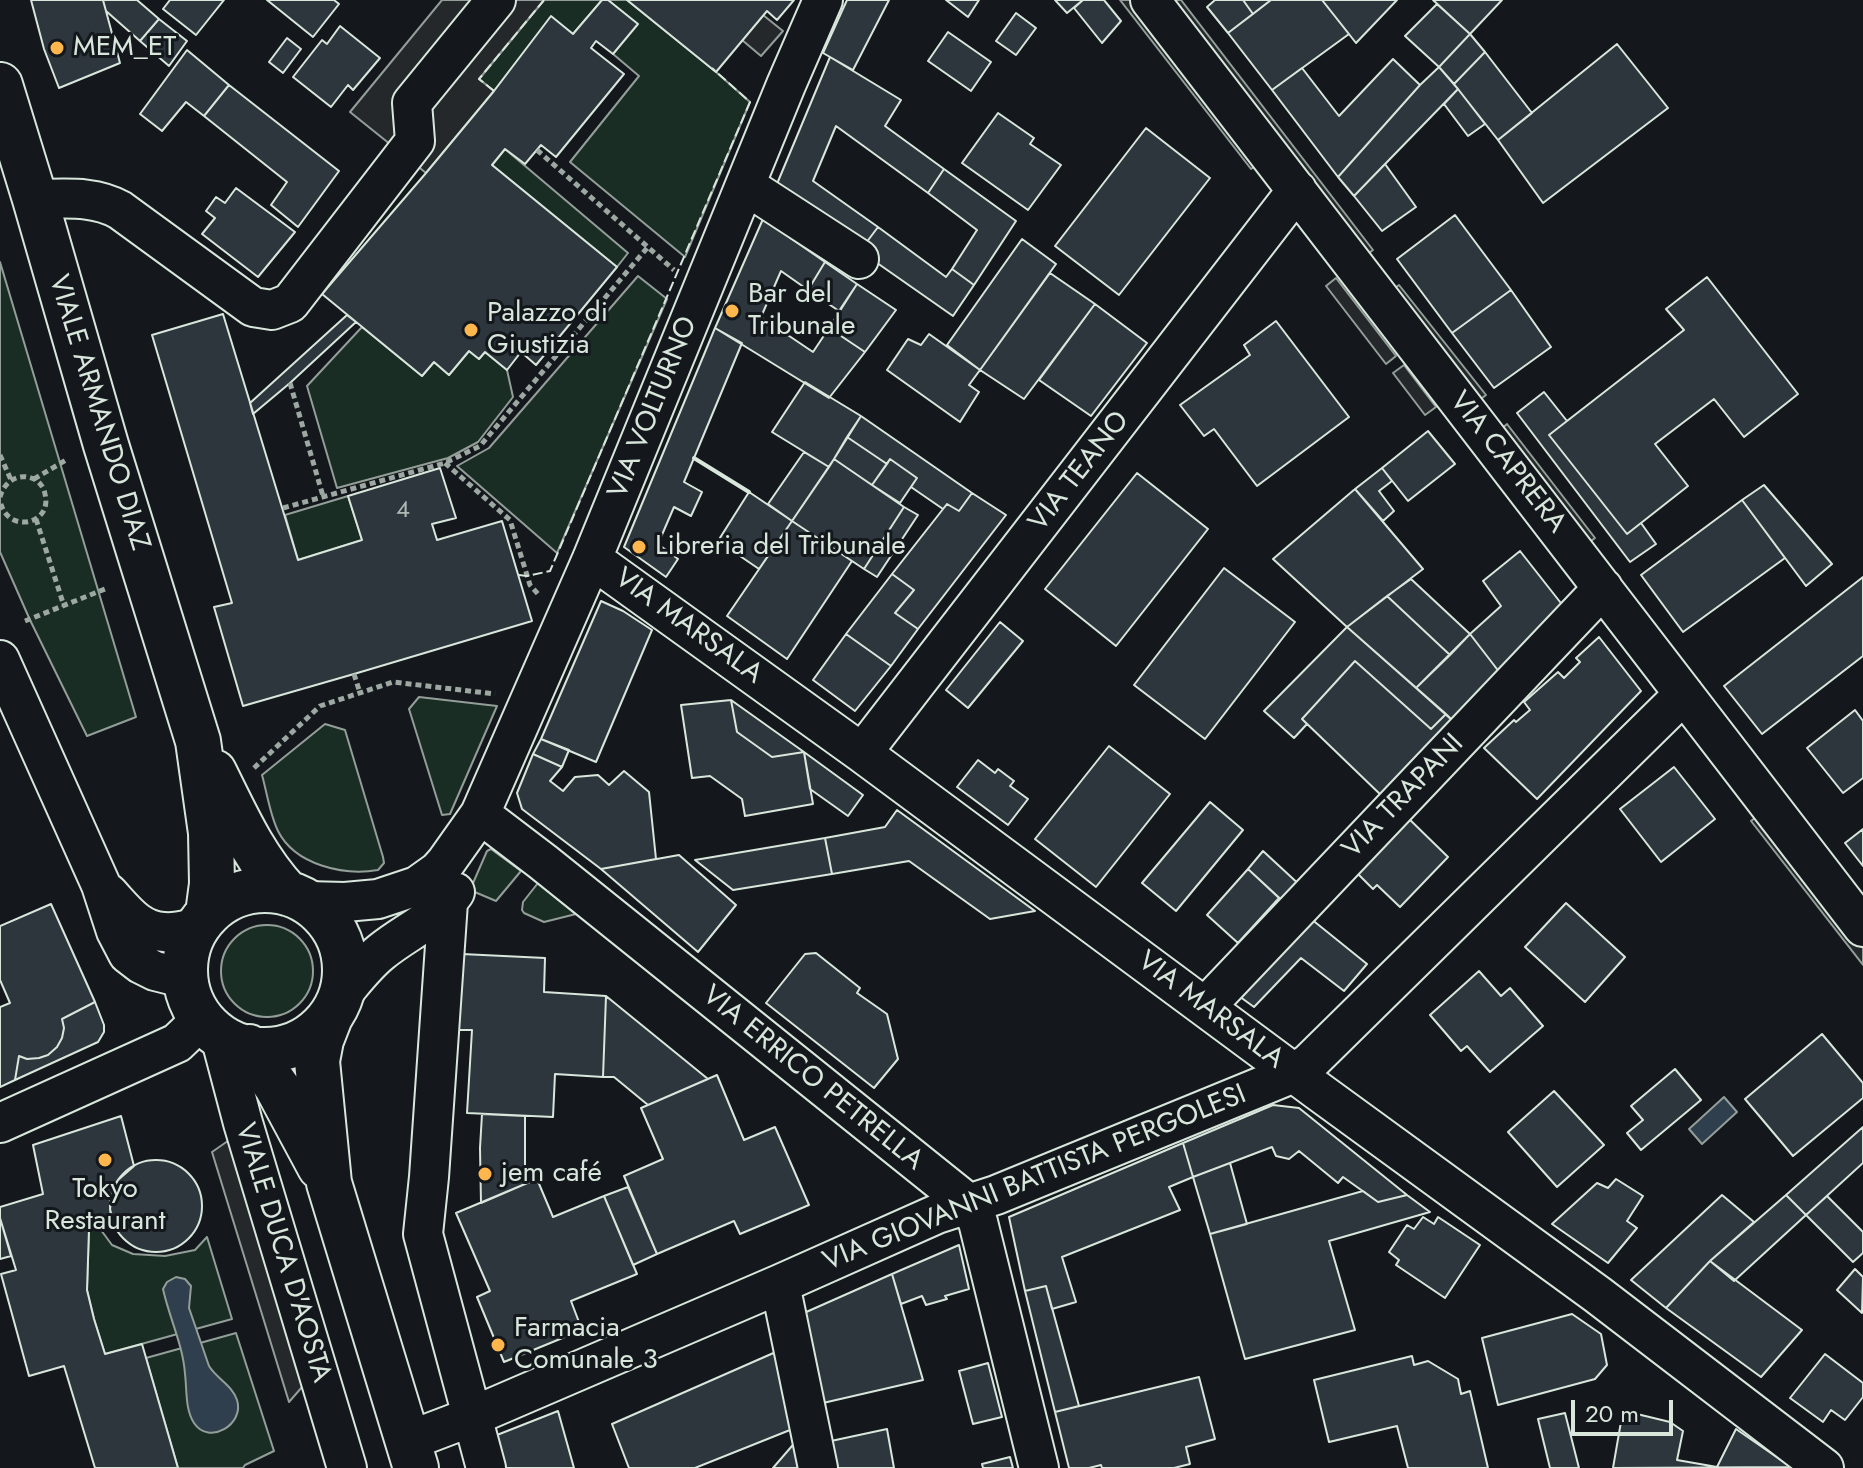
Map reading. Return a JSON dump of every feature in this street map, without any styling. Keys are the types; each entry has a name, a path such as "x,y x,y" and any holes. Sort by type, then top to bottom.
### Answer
{"main road":[{"name":"VIALE ARMANDO DIAZ","path":"0,85 106,445 198,741 211,833 212,884 202,921"},
{"name":"VIALE ARMANDO DIAZ","path":"198,741 258,858 270,875 296,897"},
{"path":"265,890 296,897 323,914 336,931 346,972 336,1005 312,1035 288,1046 262,1050 214,1020 186,961 188,944 202,921 225,901 244,893 265,890"},
{"name":"VIALE DUCA D'AOSTA","path":"336,1005 321,1040 317,1061 329,1183 412,1455"},
{"name":"VIALE DUCA D'AOSTA","path":"214,1020 277,1087 329,1183"}],"street":[{"path":"35,199 91,199 108,203 253,307 272,310 290,303 415,141 412,103 496,0"},
{"name":"VIA VOLTURNO","path":"480,814 592,559 823,0"},
{"name":"VIA CAPRERA","path":"1150,0 1863,927"},
{"path":"745,185 859,259"},
{"name":"VIA TEANO","path":"862,753 1297,190"},
{"name":"VIA MARSALA","path":"592,559 862,753 1598,1295 1824,1468"},
{"name":"VIA TRAPANI","path":"1206,1006 1603,588"},
{"path":"0,660 101,885 116,931 128,954 155,971 214,1020 177,1043 0,1123"},
{"name":"VIA GIOVANNI BATTISTA PERGOLESI","path":"412,1455 471,1417 937,1214 1011,1189 1294,1073 1309,1063 1684,694"},
{"path":"296,897 345,902 378,899 417,886 446,862 480,814"},
{"path":"336,1005 372,960 437,915 448,902 466,867 480,814"},
{"name":"VIA ERRICO PETRELLA","path":"480,814 969,1204"},
{"path":"101,885 129,916 150,930 165,932 202,921"},
{"path":"448,902 423,1234 486,1468"},
{"name":"VIALE DUCA D'AOSTA","path":"214,1020 347,1468"},
{"path":"969,1204 978,1222 1039,1468"},
{"path":"780,1284 818,1468"}],"path":[{"path":"537,150 678,274"},
{"path":"283,508 445,463 480,446 647,248"},
{"path":"290,383 323,496"},
{"path":"0,455 11,480"},
{"path":"34,479 66,460"},
{"path":"445,463 510,520 530,585 534,592 547,600"},
{"path":"18,477 34,479 45,491 42,513 36,519 22,523 1,509 1,491 11,480 18,477"},
{"path":"36,519 64,606"},
{"path":"25,621 105,589"},
{"path":"354,674 360,693"},
{"path":"251,771 320,706 393,682 505,695"}],"green space":[{"path":"544,0 602,0 573,34 551,17 494,91 479,79"},
{"path":"608,0 627,0 750,102 685,257 570,162 639,76 613,54 637,24"},
{"path":"505,149 628,253 617,267 492,165"},
{"path":"0,262 136,717 87,736 0,552"},
{"path":"638,276 667,299 557,553 457,466 489,448"},
{"path":"362,327 422,376 434,362 449,375 469,351 479,359 485,352 507,370 513,397 478,442 448,458 337,488 307,386"},
{"path":"348,496 362,540 298,560 285,515"},
{"path":"419,697 497,706 450,814 442,815 409,709"},
{"path":"325,724 345,730 383,857 384,863 378,870 336,869 308,860 286,843 275,825 262,775"},
{"path":"491,849 521,871 496,901 470,890 487,851"},
{"path":"538,883 576,914 544,922 524,913 523,902"},
{"path":"267,925 285,928 300,938 310,953 313,971 310,989 300,1004 285,1014 267,1017 249,1014 234,1004 224,989 221,971 224,953 234,938 249,928"},
{"path":"98,1226 112,1245 133,1254 165,1256 195,1250 207,1237 232,1319 105,1354 87,1290 89,1229"},
{"path":"236,1333 274,1451 243,1468 178,1468 146,1358"}],"shaded area":[{"path":"442,0 544,0 479,79 494,91 426,173 350,112"},
{"path":"1120,0 1134,0 1260,163 1251,169"},
{"path":"1168,0 1181,0 1373,250 1365,256"},
{"path":"763,15 783,31 761,56 742,40"},
{"path":"1336,278 1396,356 1386,364 1326,286"},
{"path":"1399,285 1486,395 1477,402 1391,291"},
{"path":"1404,365 1436,407 1425,415 1393,373"},
{"path":"1507,424 1595,538 1587,544 1499,431"},
{"path":"1760,814 1863,947 1863,965 1751,821"},
{"path":"235,1136 309,1379 289,1402 212,1152"}],"water":[{"path":"1724,1097 1737,1112 1702,1144 1689,1129"},
{"path":"176,1277 185,1279 191,1286 189,1308 209,1366 232,1390 237,1400 236,1417 231,1424 216,1432 200,1430 189,1412 182,1352 163,1289 167,1282"}],"building":[{"path":"31,0 103,0 120,63 59,88 44,49"},
{"path":"103,0 137,0 159,19 140,41 106,11"},
{"path":"170,0 224,0 196,35 163,9"},
{"path":"267,0 334,0 339,4 313,37"},
{"path":"602,0 608,0 638,24 613,54 596,41 591,48 624,74 556,157 541,145 525,164 505,149 492,165 617,267 536,365 521,352 507,370 485,352 479,359 469,351 449,375 434,362 422,376 322,294 494,91 551,16 573,34"},
{"path":"627,0 794,0 777,20 767,11 716,72"},
{"path":"847,0 889,0 853,70 823,53"},
{"path":"946,0 979,0 968,17"},
{"path":"1055,0 1083,0 1067,13"},
{"path":"1083,0 1104,0 1121,21 1102,43 1074,8"},
{"path":"1215,0 1243,0 1253,14 1228,33 1207,7"},
{"path":"1243,0 1271,0 1253,14"},
{"path":"1271,0 1322,0 1349,34 1272,90 1228,33"},
{"path":"1322,0 1397,0 1356,43"},
{"path":"1433,0 1502,0 1470,34"},
{"path":"1437,4 1470,34 1439,67 1405,36"},
{"path":"1016,13 1036,28 1016,55 996,41"},
{"path":"159,19 187,41 169,66 140,41"},
{"path":"340,26 380,58 353,90 348,85 331,107 293,77 322,40 327,44"},
{"path":"948,32 991,62 971,91 928,61"},
{"path":"1470,34 1485,52 1454,84 1439,67"},
{"path":"287,38 301,49 283,73 269,62"},
{"path":"1617,44 1668,108 1543,203 1498,140"},
{"path":"187,50 229,85 204,116 186,102 162,131 140,114"},
{"path":"1485,52 1532,113 1498,140 1454,84"},
{"path":"830,57 901,100 885,126 944,169 928,193 836,126 813,181 878,227 860,251 774,191"},
{"path":"1393,59 1420,85 1338,177 1272,90 1302,68 1339,116"},
{"path":"1439,67 1458,89 1354,196 1338,177"},
{"path":"229,85 339,171 298,227 271,205 287,182 204,116"},
{"path":"1458,89 1485,124 1468,136 1444,104"},
{"path":"998,113 1034,138 1030,144 1061,165 1028,210 962,163"},
{"path":"1146,128 1210,178 1119,295 1055,246"},
{"path":"1385,164 1416,207 1382,231 1354,196"},
{"path":"944,169 1016,221 974,285 952,269 977,230 928,193"},
{"path":"236,188 295,232 258,277 202,234 215,218 206,211 216,197 225,203"},
{"path":"1455,215 1511,290 1452,333 1397,259"},
{"path":"763,219 825,262 808,290 781,271 761,317 813,352 829,328 865,352 829,398 715,328"},
{"path":"878,227 946,277 952,269 974,285 953,316 860,251"},
{"path":"1022,239 1056,264 980,370 947,345"},
{"path":"825,262 857,284 839,311 808,290"},
{"path":"1050,273 1095,304 1024,399 980,370"},
{"path":"1707,277 1798,394 1744,437 1714,399 1655,444 1688,486 1627,534 1549,435 1684,330 1666,309"},
{"path":"857,284 896,310 865,352 829,328"},
{"path":"1511,290 1551,347 1494,388 1452,333"},
{"path":"1095,304 1147,343 1091,416 1039,380"},
{"path":"223,314 298,560 362,540 348,496 440,468 456,518 432,524 437,540 502,521 532,621 243,706 214,607 232,603 152,335"},
{"path":"347,315 356,322 253,414 250,403"},
{"path":"1276,321 1349,417 1257,486 1214,429 1204,436 1180,405 1250,355 1244,345"},
{"path":"715,328 742,343 684,482 702,492 691,516 674,507 658,544 678,559 666,577 624,547"},
{"path":"929,334 980,370 969,385 979,392 960,422 887,370 908,339 921,345"},
{"path":"805,382 861,416 829,467 772,432"},
{"path":"1544,392 1567,421 1549,435 1627,534 1641,523 1656,544 1630,562 1517,413"},
{"path":"861,416 972,493 959,511 947,504 943,509 911,487 917,478 890,459 887,464 847,437"},
{"path":"1428,431 1455,464 1408,501 1382,468"},
{"path":"847,437 887,464 872,485 834,459"},
{"path":"804,452 829,467 792,521 768,504"},
{"path":"834,459 904,507 864,569 792,521"},
{"path":"890,459 917,478 900,503 872,485"},
{"path":"1382,468 1392,481 1379,491 1394,511 1383,521 1355,489"},
{"path":"1137,473 1208,529 1116,646 1045,589"},
{"path":"1764,485 1832,564 1806,586 1742,500"},
{"path":"1355,489 1423,569 1347,627 1273,559"},
{"path":"749,492 792,521 759,569 718,541"},
{"path":"972,493 1006,515 918,629 895,613 914,590 892,574 947,504 959,511"},
{"path":"1742,500 1785,558 1683,632 1641,575"},
{"path":"904,507 918,515 877,577 864,569"},
{"path":"792,521 852,561 787,659 727,616"},
{"path":"1520,551 1564,607 1500,673 1470,634 1501,606 1483,581"},
{"path":"1224,568 1295,622 1205,739 1134,685"},
{"path":"892,574 914,590 895,613 918,629 891,666 846,634"},
{"path":"1863,577 1863,656 1762,734 1724,686"},
{"path":"1411,579 1470,634 1450,655 1387,596"},
{"path":"1387,596 1450,655 1416,688 1347,627"},
{"path":"601,601 652,630 596,762 541,739"},
{"path":"1000,622 1023,641 968,708 946,690"},
{"path":"1347,627 1446,714 1431,729 1355,661 1302,719 1307,724 1294,738 1264,711"},
{"path":"846,634 891,666 855,711 813,680"},
{"path":"1470,634 1500,673 1453,721 1416,688"},
{"path":"1599,637 1641,691 1537,799 1484,748 1514,720 1516,722 1530,710 1524,702 1558,672 1564,678 1580,662 1576,658"},
{"path":"1355,661 1431,729 1446,714 1453,721 1383,797 1302,719"},
{"path":"731,700 737,732 772,757 804,752 813,804 745,816 742,799 710,776 692,778 681,705"},
{"path":"731,700 804,752 772,757 737,732"},
{"path":"1855,710 1863,721 1863,778 1843,793 1807,748"},
{"path":"541,739 569,750 562,767 533,754"},
{"path":"1109,746 1170,794 1096,887 1035,839"},
{"path":"804,752 863,795 848,816 810,789"},
{"path":"533,754 562,767 550,781 563,791 575,777 598,775 609,785 624,771 649,792 656,859 601,869 522,809 517,793"},
{"path":"978,760 995,773 998,769 1014,781 1010,786 1028,799 1008,825 957,787"},
{"path":"1674,767 1715,819 1661,862 1620,809"},
{"path":"1210,802 1243,830 1176,911 1142,883"},
{"path":"897,810 1035,911 990,919 909,861 832,874 825,838 885,827"},
{"path":"1404,814 1448,857 1400,907 1377,885 1373,889 1352,868"},
{"path":"1863,829 1863,866 1845,843"},
{"path":"825,838 832,874 733,890 695,860"},
{"path":"1263,851 1303,888 1287,905 1248,869"},
{"path":"679,855 736,905 698,952 601,869"},
{"path":"1248,869 1279,898 1238,943 1207,915"},
{"path":"1566,903 1625,957 1585,1002 1525,947"},
{"path":"51,904 95,1002 62,1019 62,1038 48,1055 27,1059 19,1056 15,1080 0,1087 0,1007 10,1003 0,980 0,926"},
{"path":"1305,914 1367,964 1344,991 1301,958 1254,1007 1232,991"},
{"path":"816,953 860,988 857,993 887,1014 898,1059 874,1088 766,1003 805,954"},
{"path":"462,954 545,958 544,992 606,996 603,1077 555,1074 553,1117 467,1113 472,1030 458,1030"},
{"path":"1479,971 1501,996 1510,988 1543,1026 1490,1072 1467,1046 1461,1051 1430,1015"},
{"path":"606,996 708,1079 648,1105 614,1077 603,1077"},
{"path":"95,1002 104,1025 98,1042 15,1080 19,1056 27,1059 48,1055 62,1038 62,1019"},
{"path":"1822,1034 1863,1083 1863,1098 1793,1156 1745,1099"},
{"path":"1675,1069 1701,1100 1641,1150 1627,1133 1643,1120 1631,1106"},
{"path":"717,1075 744,1140 775,1127 809,1205 740,1234 734,1221 657,1254 624,1176 663,1159 641,1108"},
{"path":"1554,1091 1604,1145 1557,1187 1508,1132"},
{"path":"1273,1105 1299,1108 1407,1195 1378,1202 1343,1177 1338,1183 1299,1151 1289,1159 1276,1156 1272,1147 1193,1177 1183,1143"},
{"path":"482,1114 525,1116 525,1184 481,1203 480,1148"},
{"path":"121,1116 134,1166 118,1180 112,1194 110,1209 113,1222 89,1229 87,1290 105,1354 142,1344 178,1468 95,1468 64,1366 29,1376 1,1274 16,1270 0,1218 0,1207 43,1194 33,1145"},
{"path":"1863,1127 1863,1163 1806,1215 1786,1195"},
{"path":"1183,1143 1193,1177 1169,1187 1180,1210 1062,1257 1076,1302 1052,1309 1046,1286 1025,1291 1009,1217"},
{"path":"156,1160 174,1164 188,1174 198,1188 202,1206 198,1224 188,1238 174,1248 156,1252 138,1248 124,1238 114,1224 110,1206 114,1188 124,1174 138,1164"},
{"path":"1230,1163 1247,1224 1210,1234 1193,1177"},
{"path":"537,1179 553,1217 604,1196 637,1274 571,1301 582,1330 504,1362 477,1297 490,1291 456,1213"},
{"path":"1616,1179 1643,1196 1627,1221 1637,1228 1608,1263 1552,1224 1597,1183 1608,1188"},
{"path":"628,1187 657,1254 633,1265 604,1196"},
{"path":"1363,1191 1378,1202 1407,1195 1430,1212 1329,1241 1355,1330 1245,1359 1210,1234"},
{"path":"1722,1195 1754,1222 1710,1261 1666,1308 1631,1280"},
{"path":"1786,1195 1806,1215 1734,1281 1710,1261"},
{"path":"1827,1196 1863,1232 1863,1253 1853,1262 1806,1215"},
{"path":"1423,1217 1434,1224 1438,1217 1480,1245 1445,1298 1396,1265 1399,1260 1389,1252 1407,1225 1414,1229"},
{"path":"0,1218 11,1256 0,1259"},
{"path":"959,1245 969,1289 926,1305 922,1296 901,1304 892,1274"},
{"path":"1710,1261 1802,1330 1761,1377 1666,1308"},
{"path":"1855,1269 1863,1277 1862,1313 1837,1290"},
{"path":"892,1274 923,1380 823,1403 804,1313"},
{"path":"1046,1286 1079,1406 1055,1412 1025,1291"},
{"path":"1572,1314 1601,1334 1607,1365 1595,1379 1498,1405 1482,1338"},
{"path":"778,1351 795,1428 695,1468 629,1468 612,1424"},
{"path":"1825,1354 1863,1383 1863,1397 1845,1420 1831,1410 1823,1422 1790,1398"},
{"path":"1412,1356 1414,1365 1428,1361 1458,1379 1461,1394 1470,1391 1488,1468 1408,1468 1397,1426 1329,1442 1314,1380"},
{"path":"988,1363 1002,1417 973,1424 959,1371"},
{"path":"1199,1377 1215,1439 1186,1447 1190,1464 1174,1468 1102,1468 1101,1465 1069,1468 1055,1412"},
{"path":"558,1411 574,1468 506,1468 497,1435"},
{"path":"1565,1413 1579,1468 1550,1468 1538,1419"},
{"path":"1637,1414 1670,1422 1683,1431 1677,1460 1717,1467 1736,1429 1791,1467 1613,1468 1622,1416"},
{"path":"887,1429 894,1468 836,1468 831,1441"},
{"path":"798,1439 803,1468 773,1468"},
{"path":"1010,1457 1013,1468 983,1468 982,1464"}],"fence":[{"path":"494,91 479,79 544,0"},
{"path":"519,575 550,571 750,102 712,68"}],"wall":[{"path":"694,458 749,492"}],"place":[{"name":"MEM_ET","path":"57,48"},
{"name":"Bar del Tribunale","path":"732,311"},
{"name":"Palazzo di Giustizia","path":"471,330"},
{"name":"Libreria del Tribunale","path":"639,547"},
{"name":"Tokyo Restaurant","path":"105,1160"},
{"name":"jem café","path":"485,1174"},
{"name":"Farmacia Comunale 3","path":"498,1345"}]}
